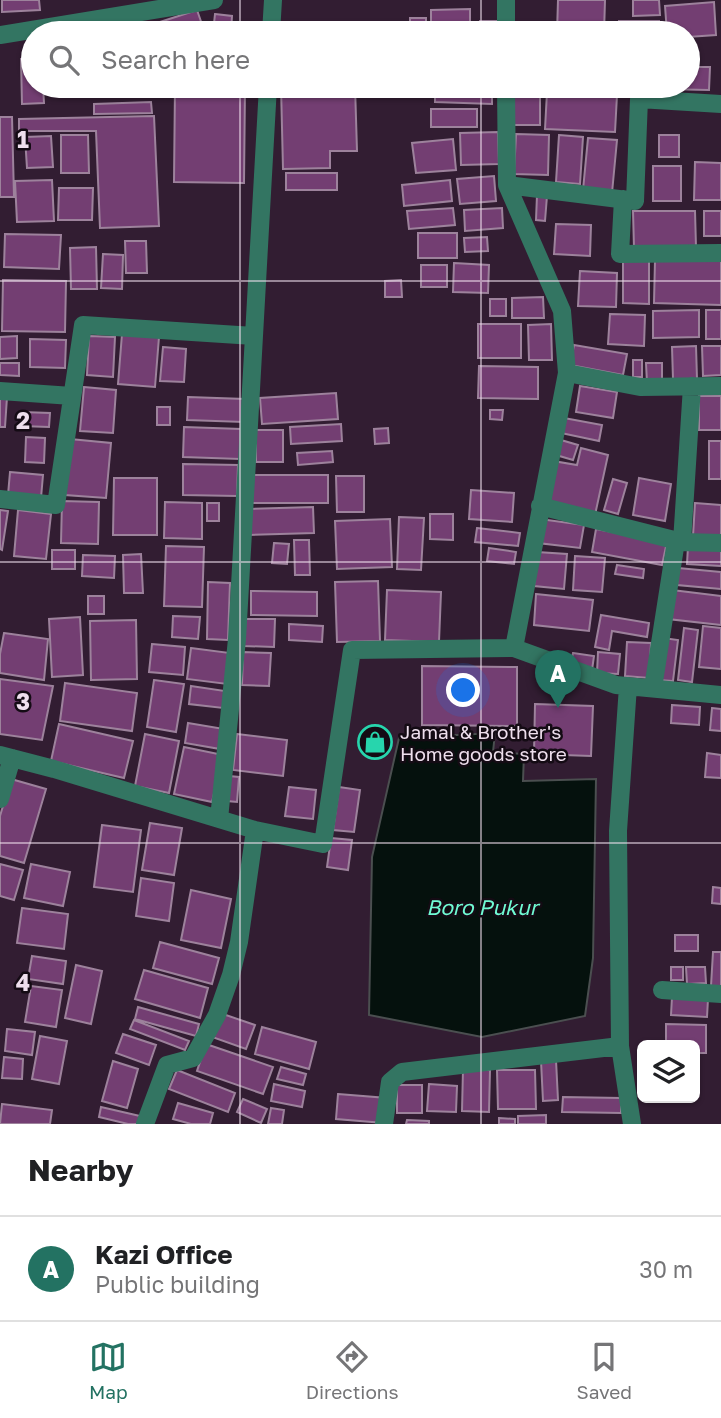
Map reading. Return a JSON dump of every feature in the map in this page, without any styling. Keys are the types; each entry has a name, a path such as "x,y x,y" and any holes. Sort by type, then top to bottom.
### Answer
{"street":[{"path":"68,21 140,6 214,0"},
{"path":"272,21 273,0"},
{"path":"506,0 506,21"},
{"path":"0,35 21,31"},
{"path":"219,819 237,639 267,98"},
{"path":"506,98 507,185 562,312 567,373 514,648"},
{"path":"507,185 635,201 639,99 721,103"},
{"path":"623,199 620,254 721,253"},
{"path":"0,499 56,505 83,326 254,336"},
{"path":"567,373 640,387 721,386"},
{"path":"653,688 679,541 692,386"},
{"path":"0,391 72,396"},
{"path":"540,506 679,541 721,543"},
{"path":"0,799 6,756 255,830 323,844 352,650 514,648 616,685 721,695"},
{"path":"628,686 618,831 620,1046 632,1124"},
{"path":"145,1124 167,1065 193,1058 217,1015 239,943 255,830"},
{"path":"662,990 721,994"},
{"path":"384,1124 390,1083 402,1072 620,1046"}],"water":[{"name":"Boro Pukur","path":"495,733 493,752 524,754 523,781 596,779 593,958 585,1016 482,1037 369,1015 372,857 399,738"}],"building":[{"path":"2,0 39,0 40,10 2,12"},
{"path":"558,0 605,0 604,21 557,21"},
{"path":"633,0 659,0 660,15 633,16"},
{"path":"714,2 716,35 700,36 700,21 666,21 665,6"},
{"path":"470,9 470,21 431,21 431,10"},
{"path":"197,10 201,21 163,21"},
{"path":"215,14 232,16 232,21 214,21"},
{"path":"410,18 426,18 426,21 410,21"},
{"path":"700,67 710,67 709,90 700,90"},
{"path":"22,98 44,98 44,103 22,104"},
{"path":"175,98 245,98 244,183 174,182"},
{"path":"281,98 355,98 357,151 330,151 330,168 283,169"},
{"path":"435,98 492,98 492,104 435,102"},
{"path":"514,98 540,98 540,125 514,125"},
{"path":"547,98 617,98 615,132 545,129"},
{"path":"151,102 152,113 94,114 94,104"},
{"path":"431,109 477,109 477,127 431,127"},
{"path":"154,116 159,226 100,228 96,131 19,131 19,119"},
{"path":"0,117 12,117 14,197 0,197"},
{"path":"498,132 499,164 461,165 460,133"},
{"path":"516,134 549,135 548,175 514,174"},
{"path":"61,135 88,135 89,173 61,173"},
{"path":"559,135 583,137 580,184 556,182"},
{"path":"659,135 679,135 679,157 659,157"},
{"path":"51,136 53,167 27,168 25,137"},
{"path":"588,138 617,140 612,193 583,190"},
{"path":"453,139 456,170 416,173 412,143"},
{"path":"695,162 721,163 721,200 694,200"},
{"path":"653,166 681,166 681,201 653,201"},
{"path":"286,173 337,173 337,190 286,190"},
{"path":"494,176 496,201 460,204 457,179"},
{"path":"52,180 54,221 17,222 15,181"},
{"path":"450,180 452,201 404,206 402,185"},
{"path":"59,188 93,188 92,220 58,220"},
{"path":"537,195 547,196 545,221 536,220"},
{"path":"453,208 455,225 409,229 407,211"},
{"path":"502,208 503,228 465,231 464,210"},
{"path":"633,211 695,211 696,247 634,248"},
{"path":"704,211 721,211 721,236 704,236"},
{"path":"556,224 591,225 590,256 554,254"},
{"path":"418,233 457,233 457,258 418,258"},
{"path":"5,234 61,235 59,269 4,267"},
{"path":"487,237 488,251 465,252 464,238"},
{"path":"125,241 146,241 147,273 126,273"},
{"path":"96,247 97,289 71,289 70,248"},
{"path":"103,254 123,255 122,289 101,288"},
{"path":"623,260 649,260 649,304 623,303"},
{"path":"655,260 721,261 721,305 654,303"},
{"path":"454,263 489,265 488,293 453,292"},
{"path":"421,265 447,265 447,287 421,287"},
{"path":"580,271 617,273 616,307 578,306"},
{"path":"3,280 66,281 65,332 2,331"},
{"path":"401,280 402,297 385,297 385,281"},
{"path":"543,297 544,318 512,318 512,298"},
{"path":"490,299 506,299 506,316 490,316"},
{"path":"699,310 699,337 653,338 653,311"},
{"path":"706,310 721,310 721,339 706,339"},
{"path":"610,314 645,315 644,346 608,344"},
{"path":"478,324 521,324 521,358 478,358"},
{"path":"551,324 552,360 529,360 528,325"},
{"path":"122,334 159,337 155,387 118,384"},
{"path":"17,336 17,358 0,359 0,337"},
{"path":"89,336 115,337 113,377 87,375"},
{"path":"30,339 66,340 65,368 30,367"},
{"path":"574,345 627,354 623,375 570,365"},
{"path":"696,346 697,379 673,379 672,347"},
{"path":"702,346 721,346 721,375 703,376"},
{"path":"163,347 186,349 184,382 160,381"},
{"path":"633,360 642,360 642,377 633,377"},
{"path":"0,363 19,363 19,376 0,375"},
{"path":"646,363 662,363 662,382 647,383"},
{"path":"479,366 538,367 538,399 478,398"},
{"path":"580,386 617,392 613,418 576,412"},
{"path":"84,387 116,390 113,433 80,431"},
{"path":"336,393 338,419 262,424 260,398"},
{"path":"0,396 7,397 5,427 0,427"},
{"path":"699,396 721,396 721,430 699,430"},
{"path":"188,397 245,399 244,422 187,420"},
{"path":"157,407 170,407 170,425 157,425"},
{"path":"490,410 503,410 502,420 490,419"},
{"path":"22,412 50,413 49,427 21,426"},
{"path":"564,418 602,425 599,441 561,433"},
{"path":"341,424 342,441 291,444 290,427"},
{"path":"184,427 241,429 240,459 183,457"},
{"path":"388,428 389,443 375,444 374,429"},
{"path":"256,430 283,430 283,462 256,462"},
{"path":"26,437 45,438 44,463 25,462"},
{"path":"70,439 111,443 106,498 65,495"},
{"path":"561,440 578,445 573,460 556,455"},
{"path":"709,441 721,441 721,479 709,479"},
{"path":"581,448 608,455 595,515 544,504 553,461 577,465"},
{"path":"332,451 333,462 298,465 297,453"},
{"path":"183,464 238,465 237,496 183,495"},
{"path":"10,472 43,475 41,498 8,495"},
{"path":"251,475 328,475 328,503 250,503"},
{"path":"336,476 364,476 364,512 337,512"},
{"path":"114,478 157,478 157,535 113,535"},
{"path":"639,478 671,484 665,521 633,515"},
{"path":"613,479 627,483 618,514 604,510"},
{"path":"471,490 514,493 512,522 469,519"},
{"path":"62,501 99,502 98,544 61,543"},
{"path":"165,502 202,503 202,539 164,538"},
{"path":"207,503 219,503 219,521 207,521"},
{"path":"695,503 721,505 721,537 693,536"},
{"path":"313,507 314,533 249,535 248,509"},
{"path":"0,510 8,511 2,550 0,549"},
{"path":"18,510 51,514 46,559 14,556"},
{"path":"430,514 453,514 453,540 430,539"},
{"path":"399,517 424,518 421,570 397,569"},
{"path":"390,519 392,567 337,569 335,521"},
{"path":"540,519 584,525 580,548 538,543"},
{"path":"477,528 520,533 518,546 475,542"},
{"path":"596,529 667,542 662,565 592,552"},
{"path":"294,540 309,540 310,575 295,575"},
{"path":"274,543 289,544 287,564 272,563"},
{"path":"166,546 204,547 202,607 164,606"},
{"path":"688,546 721,549 721,566 687,564"},
{"path":"489,548 516,552 514,564 487,561"},
{"path":"52,550 75,550 75,569 52,569"},
{"path":"537,552 567,554 564,589 534,586"},
{"path":"141,554 143,593 124,593 123,555"},
{"path":"83,555 115,556 114,578 82,576"},
{"path":"575,556 605,558 602,592 573,590"},
{"path":"617,565 644,569 643,578 615,574"},
{"path":"678,568 721,572 721,589 677,585"},
{"path":"378,581 380,641 337,642 335,582"},
{"path":"208,582 230,583 228,640 207,639"},
{"path":"387,590 441,592 439,642 385,640"},
{"path":"672,590 721,596 721,625 668,619"},
{"path":"251,591 317,592 317,616 251,615"},
{"path":"536,594 593,600 589,631 534,625"},
{"path":"88,596 104,596 104,614 88,614"},
{"path":"601,615 649,623 647,637 612,631 609,650 595,647"},
{"path":"173,616 200,617 198,639 172,637"},
{"path":"80,617 83,675 52,677 49,619"},
{"path":"244,619 275,619 274,647 243,646"},
{"path":"136,620 137,679 91,680 90,621"},
{"path":"289,624 323,626 322,642 289,640"},
{"path":"703,626 721,628 721,669 699,667"},
{"path":"684,628 698,630 692,682 678,680"},
{"path":"4,633 48,639 44,680 0,673"},
{"path":"663,638 678,640 673,681 658,680"},
{"path":"627,642 651,643 649,678 625,676"},
{"path":"152,644 185,647 183,675 149,672"},
{"path":"191,648 230,653 227,684 187,679"},
{"path":"243,652 271,653 269,686 242,685"},
{"path":"598,652 620,654 618,674 597,673"},
{"path":"573,653 594,656 592,670 570,667"},
{"path":"422,666 517,667 517,726 422,725"},
{"path":"0,679 53,686 42,740 0,734"},
{"path":"154,680 184,684 176,732 147,727"},
{"path":"65,683 137,693 132,731 60,721"},
{"path":"191,686 225,691 223,708 189,704"},
{"path":"535,704 593,706 591,756 534,754"},
{"path":"672,705 700,707 699,725 671,723"},
{"path":"712,708 721,709 721,731 710,730"},
{"path":"188,723 224,729 220,749 185,743"},
{"path":"59,724 133,741 124,778 51,761"},
{"path":"145,734 179,741 169,793 135,786"},
{"path":"237,734 287,740 283,776 233,770"},
{"path":"184,747 223,755 212,802 174,794"},
{"path":"707,753 721,755 721,778 705,777"},
{"path":"229,776 239,777 237,802 227,801"},
{"path":"11,779 46,789 24,863 0,856 0,816"},
{"path":"289,787 316,790 313,819 285,816"},
{"path":"339,787 360,790 354,832 333,830"},
{"path":"150,823 182,828 174,875 142,870"},
{"path":"102,825 141,830 133,892 94,887"},
{"path":"331,838 352,840 348,870 327,867"},
{"path":"0,864 23,870 14,900 0,896"},
{"path":"31,864 70,872 63,906 24,898"},
{"path":"141,878 174,883 169,921 136,916"},
{"path":"713,887 721,888 721,904 712,903"},
{"path":"191,890 231,899 221,948 181,940"},
{"path":"22,908 68,914 64,949 17,943"},
{"path":"675,935 698,935 698,951 675,951"},
{"path":"160,942 219,958 212,984 153,968"},
{"path":"713,952 721,952 721,986 711,986"},
{"path":"32,956 66,961 63,984 28,979"},
{"path":"76,965 102,971 91,1024 65,1018"},
{"path":"671,967 683,967 683,980 671,980"},
{"path":"686,967 705,967 706,983 687,984"},
{"path":"144,970 208,988 200,1018 135,999"},
{"path":"31,986 62,990 56,1027 25,1022"},
{"path":"672,997 708,999 707,1017 671,1015"},
{"path":"138,1007 199,1024 196,1036 135,1019"},
{"path":"220,1013 255,1025 246,1049 212,1037"},
{"path":"134,1020 189,1041 185,1050 130,1029"},
{"path":"666,1024 706,1025 706,1053 700,1053 700,1040 666,1040"},
{"path":"262,1027 316,1042 309,1069 255,1054"},
{"path":"7,1029 35,1032 32,1055 5,1051"},
{"path":"123,1034 156,1045 149,1065 116,1053"},
{"path":"40,1036 67,1041 59,1084 32,1079"},
{"path":"206,1044 273,1067 263,1094 197,1071"},
{"path":"4,1057 23,1059 22,1079 2,1078"},
{"path":"556,1060 558,1100 543,1101 541,1061"},
{"path":"113,1061 138,1069 127,1108 102,1101"},
{"path":"281,1067 306,1074 303,1085 277,1079"},
{"path":"463,1069 490,1070 489,1112 462,1111"},
{"path":"177,1070 235,1093 228,1112 169,1089"},
{"path":"497,1070 535,1070 536,1109 498,1109"},
{"path":"274,1084 305,1091 302,1107 271,1101"},
{"path":"429,1084 457,1086 456,1112 427,1111"},
{"path":"397,1085 422,1085 422,1113 397,1113"},
{"path":"338,1094 387,1098 384,1123 336,1119"},
{"path":"563,1097 621,1098 621,1113 562,1112"},
{"path":"243,1099 267,1109 261,1123 237,1112"},
{"path":"178,1103 213,1113 210,1124 191,1124 173,1119"},
{"path":"2,1104 52,1110 50,1124 0,1124"},
{"path":"101,1107 140,1116 138,1124 99,1117"},
{"path":"271,1108 284,1110 282,1124 268,1124"},
{"path":"546,1115 546,1124 518,1124 518,1116"},
{"path":"499,1118 515,1119 515,1124 499,1124"},
{"path":"407,1120 429,1121 429,1124 406,1124"}],"place":[{"name":"Kazi Office","path":"558,708"},
{"name":"Jamal & Brother's Home goods store","path":"375,742"}]}
